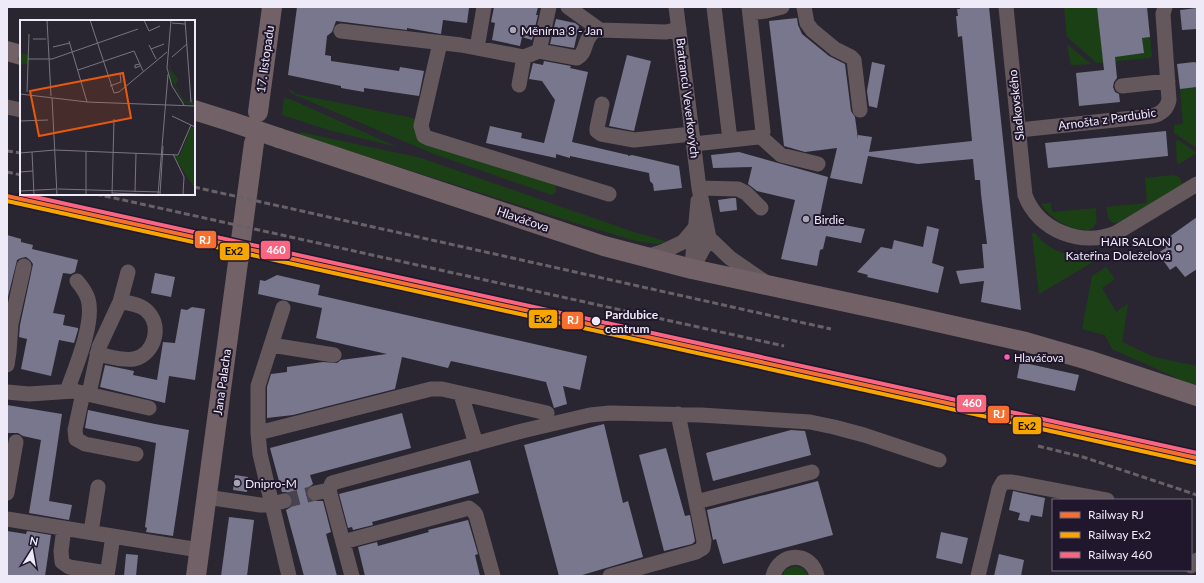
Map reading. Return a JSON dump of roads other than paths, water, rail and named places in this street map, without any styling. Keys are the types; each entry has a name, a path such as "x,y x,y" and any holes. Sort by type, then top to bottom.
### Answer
{"main road":[{"name":"17. listopadu","path":"258,112 272,7"},
{"path":"7,51 20,55"},
{"name":"Hlaváčova","path":"195,110 465,199 557,231 646,257 692,269 1026,342 1088,360 1197,396"},
{"name":"Jana Palacha","path":"196,576 254,143"}],"street":[{"path":"477,48 484,7"},
{"path":"539,51 549,7"},
{"path":"568,7 596,28 604,31 666,32 679,30"},
{"name":"Bratranců Veverkových","path":"676,7 699,188 709,238"},
{"path":"714,7 730,140"},
{"path":"760,136 763,130 750,10 766,11 782,7"},
{"path":"804,7 807,24 812,30 835,49 854,60 860,110"},
{"name":"Sladkovského","path":"1006,7 1025,194 1028,202 1039,216 1057,230 1076,237 1096,239 1116,233 1197,184"},
{"name":"Arnošta z Pardubic","path":"1019,130 1157,114 1166,109 1168,104 1168,81 1163,14 1165,7"},
{"path":"341,31 477,48 524,57 539,51 577,58 583,52 586,41 596,28"},
{"path":"440,43 421,126 424,136 609,194"},
{"path":"519,85 524,57"},
{"path":"1122,86 1168,81"},
{"path":"602,104 597,128 597,131 600,134 634,140 730,140 760,136 781,155 818,164"},
{"path":"7,107 20,110"},
{"path":"699,188 738,189 746,193 761,208"},
{"name":"Bratranců Veverkových","path":"692,269 694,229 699,188"},
{"path":"646,257 662,252 683,242 694,229"},
{"path":"692,269 709,238"},
{"name":"Hlaváčova","path":"709,238 730,258 771,286"},
{"path":"8,356 10,330 24,266"},
{"path":"128,272 120,302 101,341 75,430 76,439 85,444 136,454"},
{"path":"67,392 80,355 90,314 88,298 77,281"},
{"path":"97,354 133,359 144,354 152,345 156,333 154,320 151,315 142,307 120,302"},
{"path":"283,308 258,386 258,433 260,454 278,503 289,576"},
{"path":"271,345 334,355"},
{"path":"258,433 431,389 442,389 547,413"},
{"path":"7,392 29,394 67,392 86,393 149,408"},
{"path":"462,394 476,444"},
{"path":"352,576 343,542 322,492 335,481 552,424 601,413 621,412 678,414 810,422 864,435 938,460"},
{"path":"613,576 696,552 703,548 704,541 678,414"},
{"path":"7,493 16,442"},
{"path":"696,502 812,472"},
{"path":"978,576 999,489 1003,482 1012,482 1102,499"},
{"path":"91,532 98,487"},
{"path":"206,497 260,505 278,503"},
{"path":"343,542 469,508 476,515 493,576"},
{"path":"7,519 199,550"},
{"path":"64,528 61,551 62,562 69,567 107,575 113,536"},
{"path":"773,576 780,563 789,558 797,557 806,560 812,565 816,576"}],"tunnel":[{"path":"284,501 315,493"}],"railway":[{"path":"7,151 20,153"},
{"path":"7,172 20,175"},
{"path":"195,187 831,329"},
{"path":"101,195 784,346"},
{"path":"1038,446 1083,457 1197,495"}],"rail line":[{"name":"460","path":"26,195 1197,453"},
{"name":"RJ","path":"7,196 1197,458"},
{"name":"Ex2","path":"7,201 1196,463"}],"place":[{"name":"Měnírna 3 - Jan","path":"513,30"},
{"name":"Birdie","path":"806,219"},
{"name":"HAIR SALON Kateřina Doleželová","path":"1179,248"},
{"name":"Pardubice centrum","path":"596,321"},
{"name":"Hlaváčova","path":"1007,357"},
{"name":"Dnipro-M","path":"237,483"}]}
